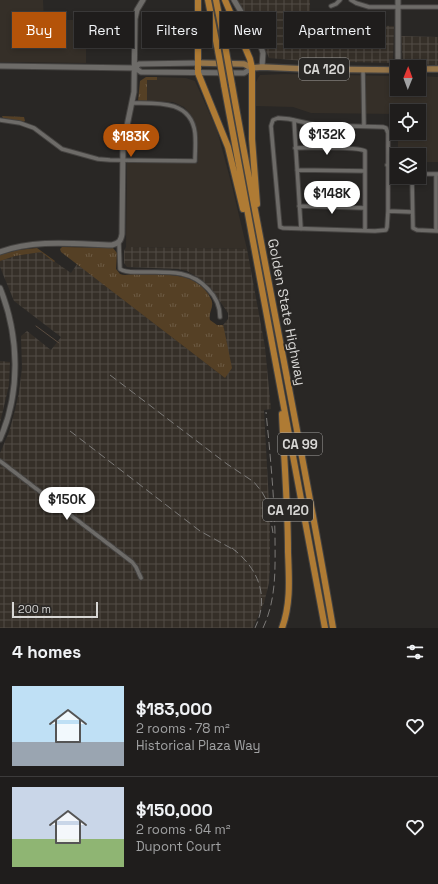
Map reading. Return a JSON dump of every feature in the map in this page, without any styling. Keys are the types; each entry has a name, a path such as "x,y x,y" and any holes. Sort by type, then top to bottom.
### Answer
{"highway":[{"path":"198,0 198,73 228,147 260,277"},
{"name":"Golden State Highway","path":"208,0 325,628"},
{"name":"Golden State Highway","path":"216,0 297,426 333,628"},
{"path":"225,0 250,59 252,68 252,139 261,242"},
{"name":"CA 120","path":"281,391 287,494 289,579 288,597 282,628"}],"main road":[{"name":"CA 120","path":"199,63 244,64 252,68 390,68"},
{"path":"426,69 438,69"}],"street":[{"path":"143,0 134,19 134,92 124,139 122,234 119,243 120,269 123,271 134,272 181,273 197,279 213,294 217,302 220,317"},
{"path":"234,0 260,44 262,53 262,67"},
{"path":"331,6 340,0"},
{"path":"350,0 369,7 438,7"},
{"path":"398,0 398,60"},
{"path":"135,68 139,64 199,63"},
{"path":"0,66 135,68 141,72 198,73 244,73 252,68"},
{"path":"363,69 364,126"},
{"path":"0,120 20,123 28,126 40,132 62,149 102,160 195,161 195,132 193,124 189,117 180,108 168,104 132,103"},
{"path":"273,120 294,120 316,125 349,126 383,127 387,129 388,211 386,230 301,229 280,227 278,225 271,126 273,120"},
{"path":"294,120 301,229"},
{"path":"348,148 349,126"},
{"path":"295,148 348,148 362,149 365,151 365,230"},
{"path":"297,170 365,171"},
{"path":"412,184 412,227 414,229 437,231 437,174 426,174"},
{"path":"299,206 365,208"},
{"path":"388,211 412,212"},
{"path":"0,252 35,244 112,245 119,243"},
{"path":"0,288 9,315 15,347 15,360 13,395 9,413 0,439"},
{"path":"0,461 132,562 141,578"}],"shaded area":[{"path":"0,0 43,0 44,12 12,12 12,48 66,48 66,20 74,20 74,48 86,48 86,63 0,62"},
{"path":"236,0 310,0 310,12 284,12 284,48 385,48 385,26 394,26 393,60 390,60 390,63 304,61 269,58 265,48 276,48 276,12 243,12"},
{"path":"401,36 438,37 438,65 426,65 426,60 403,60"},
{"path":"260,75 390,76 390,96 426,96 426,76 438,77 438,162 426,162 426,148 398,148 398,140 426,140 426,104 390,104 390,114 311,113 293,107 256,106 256,82"},
{"path":"157,77 186,78 195,81 217,130 247,249 126,247 127,163 198,163 197,130 191,115 184,107 173,102 147,101 147,80 156,80"},
{"path":"126,247 247,249 265,347 271,409 264,410 270,522 269,583 264,603 253,628 0,628 0,453 9,432 19,392 22,368 21,336 27,331 51,350 61,337 14,301 0,267 0,261 15,256 41,252 71,273 77,264 225,378 223,325 228,319 228,313 210,287 187,271 178,269 127,267 124,263 124,251"},
{"path":"0,361 10,362 9,385 0,423"}],"green space":[{"path":"146,77 157,77 157,80 147,80 147,101 138,101 140,81"},
{"path":"2,116 24,117 25,121 23,122 3,118"},
{"path":"62,247 113,248 117,253 116,269 120,274 178,276 197,283 205,290 211,299 212,307 210,320 217,325 223,325 232,368 225,378 61,252 60,249"},
{"path":"37,248 55,261 54,262 41,252 15,256 0,261 0,255 18,250"}],"waterway":[{"path":"36,326 59,343"}],"railway":[{"path":"110,375 227,464 254,482 268,503 273,533"},
{"path":"263,628 268,617 273,594 275,558 274,503 266,412"},
{"path":"70,431 200,531 236,551"},
{"path":"232,548 249,564 259,584 261,605 255,628"}]}
